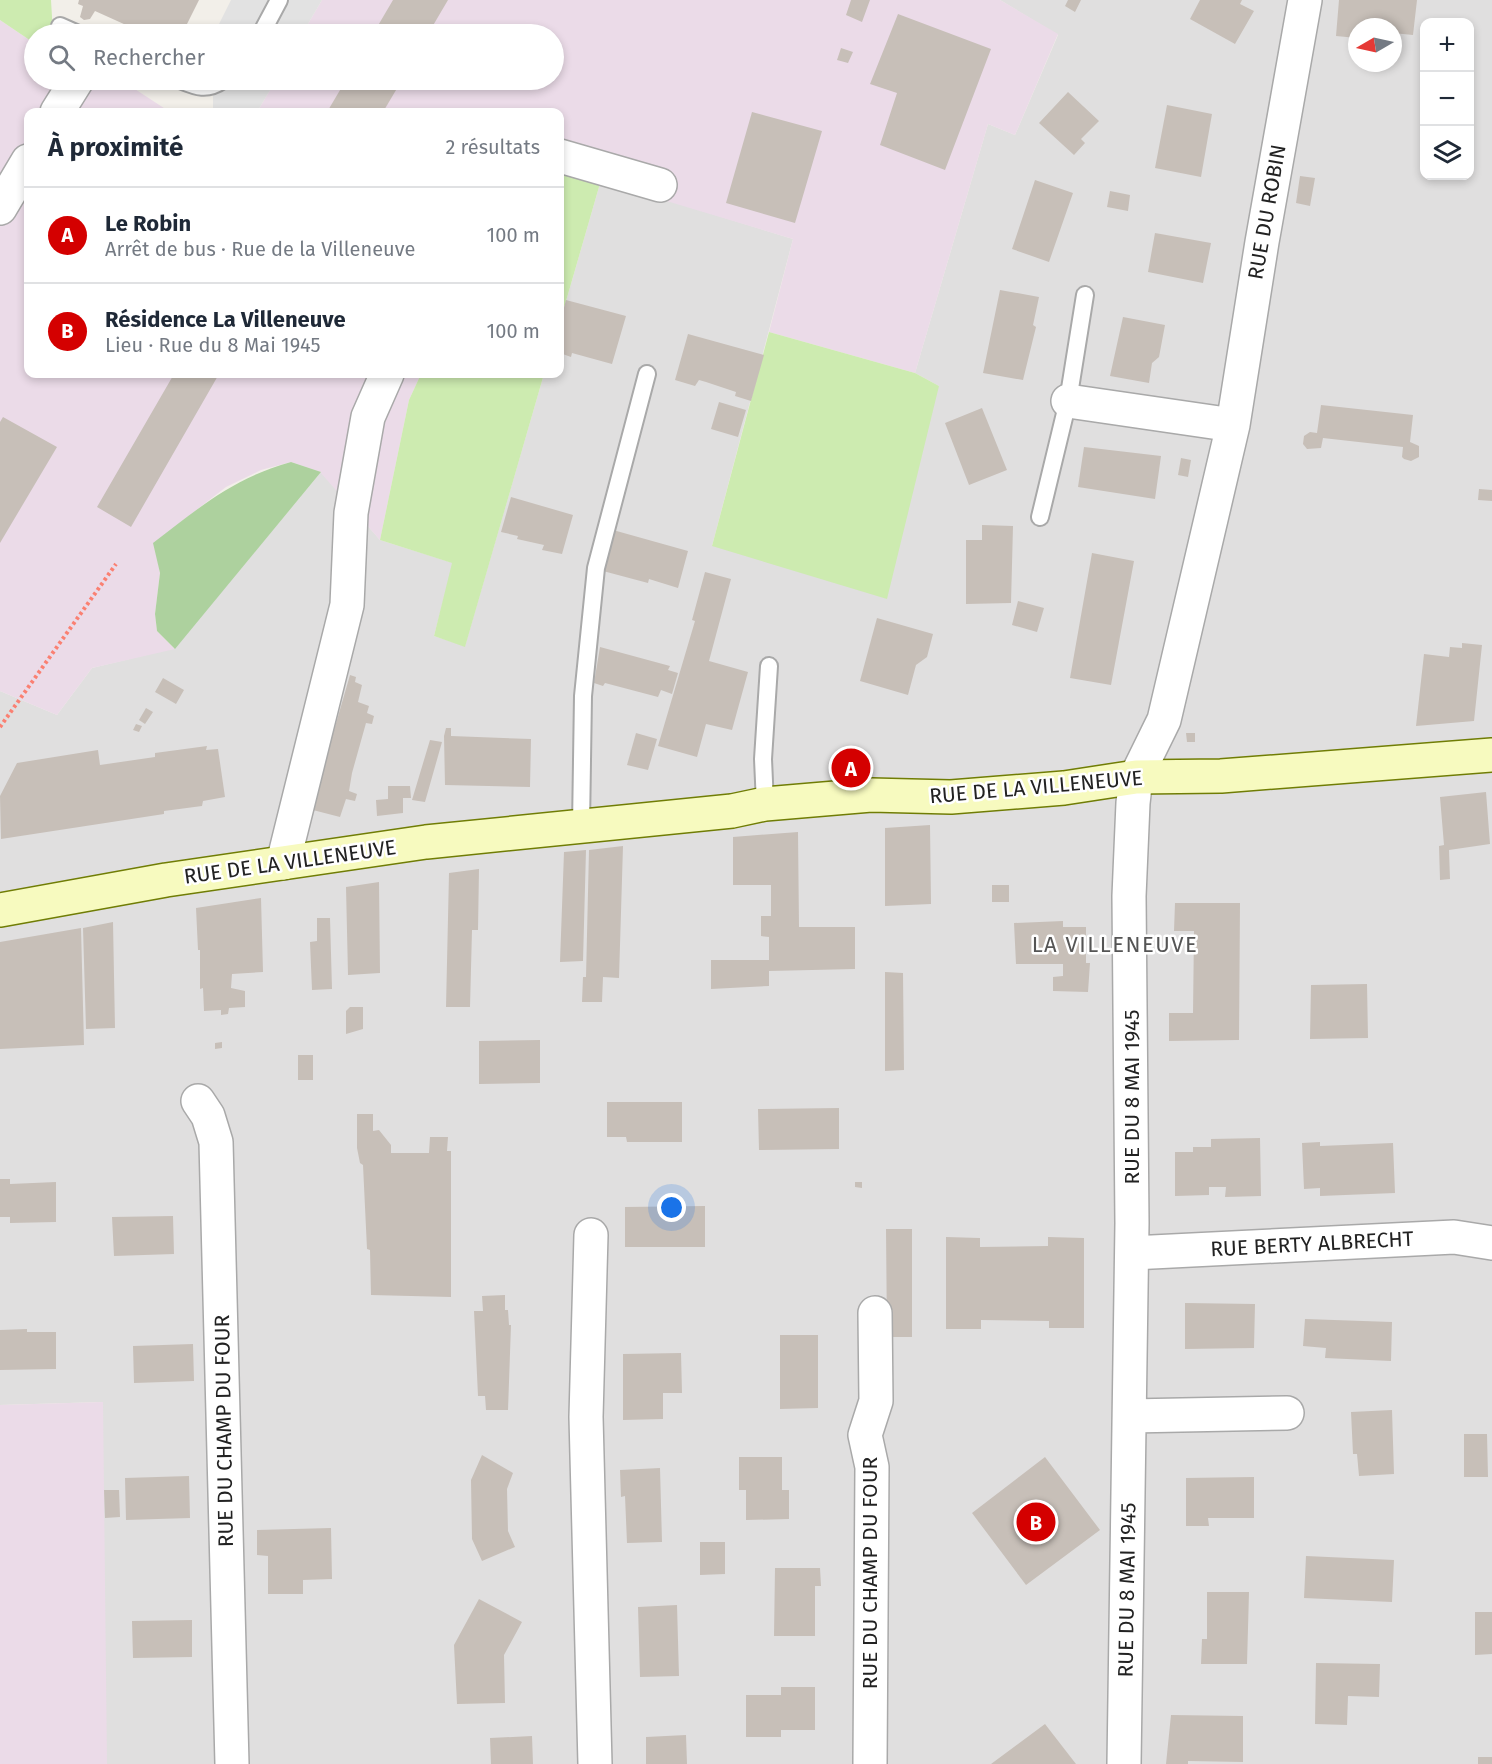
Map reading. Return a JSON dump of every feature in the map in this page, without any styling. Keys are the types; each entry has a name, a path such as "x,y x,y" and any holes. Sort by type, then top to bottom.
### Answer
{"main road":[{"name":"RUE DE LA VILLENEUVE","path":"0,910 166,880 426,842 732,811 765,804 871,795 987,794 1064,788 1136,777 1221,776 1492,755"}],"street":[{"name":"RUE DU ROBIN","path":"1136,777 1164,720 1233,425 1262,242 1305,0"},
{"path":"60,108 71,90"},
{"path":"564,157 660,185"},
{"path":"0,208 24,168"},
{"path":"283,863 347,604 351,513 368,417 385,378"},
{"path":"1068,401 1233,425"},
{"name":"RUE DU 8 MAI 1945","path":"1124,1764 1132,1253 1129,896 1136,777"},
{"name":"RUE DU CHAMP DU FOUR","path":"198,1101 208,1116 216,1142 232,1764"},
{"path":"591,1235 586,1417 595,1764"},
{"name":"RUE BERTY ALBRECHT","path":"1132,1253 1454,1237 1492,1243"},
{"name":"RUE DU CHAMP DU FOUR","path":"870,1764 872,1467 865,1435 876,1401 875,1313"},
{"path":"1130,1416 1287,1413"}],"lane":[{"path":"266,24 279,0"},
{"path":"1040,517 1068,401 1085,295"},
{"path":"581,826 582,696 596,568 647,374"},
{"path":"765,804 764,759 769,666"}],"path":[{"path":"0,727 116,564"}],"shaded area":[{"path":"231,0 322,0 308,24 219,24"},
{"path":"322,0 1000,0 1058,34 1015,135 988,124 915,373 769,332 793,239 564,170 564,108 259,108 270,90 564,90 564,24 308,24"},
{"path":"1000,0 1492,0 1492,1764 106,1764 102,1402 0,1405 0,691 57,715 92,668 175,648 321,472 380,540 453,563 434,636 465,646 543,378 564,378 564,308 601,180 793,239 712,546 939,386 915,373 988,124 1015,135 1058,35"},
{"path":"0,20 24,36 24,90 136,90 164,108 24,108 24,378 419,378 409,400 380,540 320,472 291,462 261,470 226,487 154,543 160,573 155,614 157,631 175,649 92,668 57,715 0,691"},
{"path":"213,90 270,90 259,108 213,108"},
{"path":"103,1402 107,1764 0,1764 0,1405"}],"green space":[{"path":"0,0 51,0 52,24 24,24 24,36 0,20"},
{"path":"564,170 601,180 564,308"},
{"path":"769,332 915,373 939,386 887,599 712,546"},
{"path":"419,378 543,378 465,647 434,636 452,563 380,540 409,400"},
{"path":"291,462 321,472 175,649 157,631 155,614 160,573 153,543 234,485"}],"building":[{"path":"79,0 199,0 187,24 124,24 95,11 90,19 84,20 80,17 83,6 78,4"},
{"path":"393,0 448,0 434,24 379,24"},
{"path":"851,0 870,0 862,22 846,15"},
{"path":"1068,0 1081,0 1075,12 1065,6"},
{"path":"1200,0 1242,0 1240,4 1254,11 1235,44 1190,19"},
{"path":"1339,0 1417,0 1413,35 1402,34 1402,18 1348,18 1348,37 1336,36"},
{"path":"898,14 991,49 945,170 880,145 897,93 870,84"},
{"path":"841,48 853,52 848,63 837,60"},
{"path":"340,90 396,90 385,108 329,108"},
{"path":"1068,92 1099,121 1081,139 1085,143 1074,155 1039,123"},
{"path":"1167,105 1212,114 1201,177 1155,168"},
{"path":"752,112 822,131 795,223 726,203"},
{"path":"1300,176 1315,178 1310,206 1296,203"},
{"path":"1035,180 1073,193 1049,262 1012,249"},
{"path":"1110,191 1130,195 1128,211 1107,207"},
{"path":"1155,233 1211,243 1203,283 1148,272"},
{"path":"1000,290 1039,297 1033,325 1036,327 1023,380 983,373"},
{"path":"566,300 626,316 612,364 572,353 571,357 564,354"},
{"path":"1123,317 1165,325 1159,357 1152,363 1149,383 1110,376"},
{"path":"688,334 764,355 751,401 735,396 736,392 699,380 695,386 675,380"},
{"path":"172,378 217,378 131,527 97,507"},
{"path":"719,402 746,410 738,437 711,429"},
{"path":"1321,405 1413,415 1410,442 1419,446 1419,457 1411,461 1404,459 1402,457 1403,447 1323,438 1321,448 1307,449 1303,444 1304,436 1310,432 1317,433"},
{"path":"982,408 1007,470 969,485 945,423"},
{"path":"3,417 57,447 0,543 0,422"},
{"path":"1084,447 1161,456 1155,499 1078,487"},
{"path":"1181,458 1191,460 1188,477 1178,475"},
{"path":"1479,489 1492,490 1492,501 1478,500"},
{"path":"511,497 573,515 562,554 542,550 544,545 517,539 518,536 501,532"},
{"path":"982,525 1013,526 1011,603 966,604 966,540 982,540"},
{"path":"613,530 688,551 678,588 649,579 648,583 603,571"},
{"path":"1092,553 1134,561 1111,685 1070,678"},
{"path":"705,572 731,579 709,661 748,672 732,730 706,724 697,757 658,746 695,621 692,620"},
{"path":"1018,601 1044,608 1037,632 1012,625"},
{"path":"877,618 933,634 927,657 916,665 908,695 860,681"},
{"path":"1462,643 1482,645 1474,721 1416,726 1424,654 1449,657 1450,647 1462,648"},
{"path":"600,647 670,666 668,670 678,673 672,694 661,690 658,697 605,683 603,686 594,683"},
{"path":"350,675 356,677 355,682 362,685 358,702 369,706 367,713 374,716 372,724 366,723 352,773 349,791 357,794 355,801 346,799 340,817 309,809"},
{"path":"163,678 184,690 176,704 155,692"},
{"path":"146,708 153,712 145,724 139,720"},
{"path":"136,724 142,726 139,732 133,730"},
{"path":"446,728 451,728 451,736 531,739 530,787 445,785 444,736"},
{"path":"636,733 657,739 648,770 627,765"},
{"path":"1186,733 1195,733 1195,742 1187,742"},
{"path":"430,740 442,742 425,802 412,800"},
{"path":"207,746 206,750 218,749 225,797 203,801 202,806 164,811 164,814 1,839 0,796 17,763 98,750 100,765 155,757 155,753"},
{"path":"388,786 410,786 411,798 403,798 403,813 377,816 376,800 388,799"},
{"path":"1486,792 1490,844 1449,850 1450,879 1440,880 1439,846 1444,845 1440,797"},
{"path":"930,825 931,904 885,906 885,828"},
{"path":"798,832 799,927 855,927 855,969 769,971 769,986 711,989 711,960 769,960 769,937 761,936 761,916 771,916 771,885 733,885 733,837"},
{"path":"623,846 619,978 603,977 602,1002 582,1002 583,977 586,977 589,850"},
{"path":"586,850 583,961 560,962 564,852"},
{"path":"479,869 478,930 472,930 470,1007 446,1007 449,873"},
{"path":"379,882 380,973 348,975 346,887"},
{"path":"992,885 1009,885 1009,902 992,902"},
{"path":"261,898 263,972 232,974 231,988 245,991 245,1007 229,1008 228,1014 221,1015 221,1010 204,1011 203,988 200,989 200,950 198,950 196,908"},
{"path":"1175,903 1240,903 1239,1040 1169,1041 1169,1013 1193,1013 1194,931 1174,931"},
{"path":"317,918 330,918 332,989 312,990 310,942 317,941"},
{"path":"1063,921 1063,927 1086,927 1086,963 1090,963 1088,992 1053,991 1053,977 1063,976 1063,964 1016,964 1014,923"},
{"path":"113,922 115,1028 86,1029 83,928"},
{"path":"81,928 84,1045 0,1049 0,942"},
{"path":"885,972 903,973 904,1070 885,1071"},
{"path":"1367,984 1368,1038 1310,1039 1311,985"},
{"path":"350,1007 363,1007 363,1029 346,1034 346,1011"},
{"path":"540,1040 540,1083 479,1084 479,1041"},
{"path":"222,1042 222,1048 215,1049 215,1043"},
{"path":"298,1055 313,1055 313,1080 298,1080"},
{"path":"607,1102 682,1102 682,1142 627,1142 626,1137 607,1137"},
{"path":"839,1108 839,1149 759,1150 758,1109"},
{"path":"357,1114 373,1114 373,1131 379,1130 391,1145 391,1153 429,1153 430,1137 448,1137 447,1151 451,1151 451,1297 371,1295 363,1165 360,1163 357,1148"},
{"path":"1260,1138 1261,1196 1225,1197 1226,1187 1209,1187 1209,1195 1175,1196 1175,1152 1193,1152 1193,1147 1211,1147 1211,1139"},
{"path":"1320,1142 1320,1146 1393,1143 1395,1193 1320,1196 1320,1188 1304,1189 1302,1143"},
{"path":"0,1179 10,1179 10,1184 56,1182 56,1222 10,1223 10,1217 0,1217"},
{"path":"855,1182 862,1182 862,1188 855,1187"},
{"path":"705,1206 705,1247 625,1247 625,1207"},
{"path":"173,1216 174,1254 114,1256 112,1217"},
{"path":"886,1229 912,1229 912,1337 887,1337"},
{"path":"946,1237 980,1238 980,1247 1048,1246 1048,1237 1084,1238 1084,1328 1049,1328 1049,1321 981,1320 981,1329 946,1329"},
{"path":"505,1295 505,1310 508,1310 509,1325 511,1325 508,1410 486,1410 485,1396 478,1396 474,1311 483,1311 482,1296"},
{"path":"1185,1303 1255,1304 1254,1348 1185,1349"},
{"path":"1305,1319 1392,1322 1391,1361 1325,1358 1326,1348 1303,1346"},
{"path":"27,1329 27,1332 56,1332 56,1369 0,1370 0,1330"},
{"path":"780,1335 818,1335 818,1408 780,1409"},
{"path":"193,1344 194,1381 134,1383 133,1346"},
{"path":"681,1353 682,1393 663,1393 663,1419 623,1420 623,1354"},
{"path":"1392,1410 1394,1474 1359,1476 1357,1454 1353,1454 1351,1412"},
{"path":"1464,1434 1487,1434 1488,1477 1464,1477"},
{"path":"482,1455 513,1473 507,1489 508,1531 515,1547 482,1561 472,1539 471,1480"},
{"path":"739,1457 782,1457 782,1490 789,1490 789,1519 746,1520 746,1490 739,1490"},
{"path":"1045,1457 1100,1530 1026,1585 972,1513"},
{"path":"660,1468 662,1542 627,1543 625,1496 621,1497 620,1470"},
{"path":"189,1476 190,1518 126,1520 125,1478"},
{"path":"1254,1477 1254,1518 1208,1518 1209,1526 1186,1526 1186,1478"},
{"path":"104,1490 119,1490 120,1517 105,1518"},
{"path":"331,1528 332,1579 303,1580 303,1594 268,1594 268,1556 257,1555 257,1530"},
{"path":"700,1542 725,1542 725,1574 700,1575"},
{"path":"1306,1556 1394,1560 1392,1602 1304,1598"},
{"path":"775,1568 820,1568 821,1586 815,1586 815,1636 774,1636"},
{"path":"1207,1592 1249,1592 1247,1664 1201,1664 1202,1639 1207,1639"},
{"path":"479,1599 522,1622 504,1655 505,1703 457,1704 454,1645"},
{"path":"677,1605 679,1676 640,1677 638,1607"},
{"path":"1475,1612 1492,1612 1492,1654 1475,1655"},
{"path":"192,1620 192,1657 133,1658 132,1621"},
{"path":"1316,1663 1380,1664 1379,1697 1348,1696 1347,1725 1315,1724"},
{"path":"781,1687 815,1687 815,1730 781,1730 781,1737 746,1737 746,1695 781,1695"},
{"path":"1171,1715 1243,1716 1243,1762 1188,1761 1188,1764 1166,1764"},
{"path":"1045,1724 1076,1764 991,1764"},
{"path":"686,1735 687,1764 646,1764 646,1737"},
{"path":"532,1736 533,1764 491,1764 490,1738"},
{"path":"1478,1757 1492,1757 1492,1764 1478,1764"}],"place":[{"name":"Le Robin","path":"851,768"},
{"name":"Résidence La Villeneuve","path":"1036,1522"}],"district":[{"name":"LA VILLENEUVE","path":"1115,944"}]}
